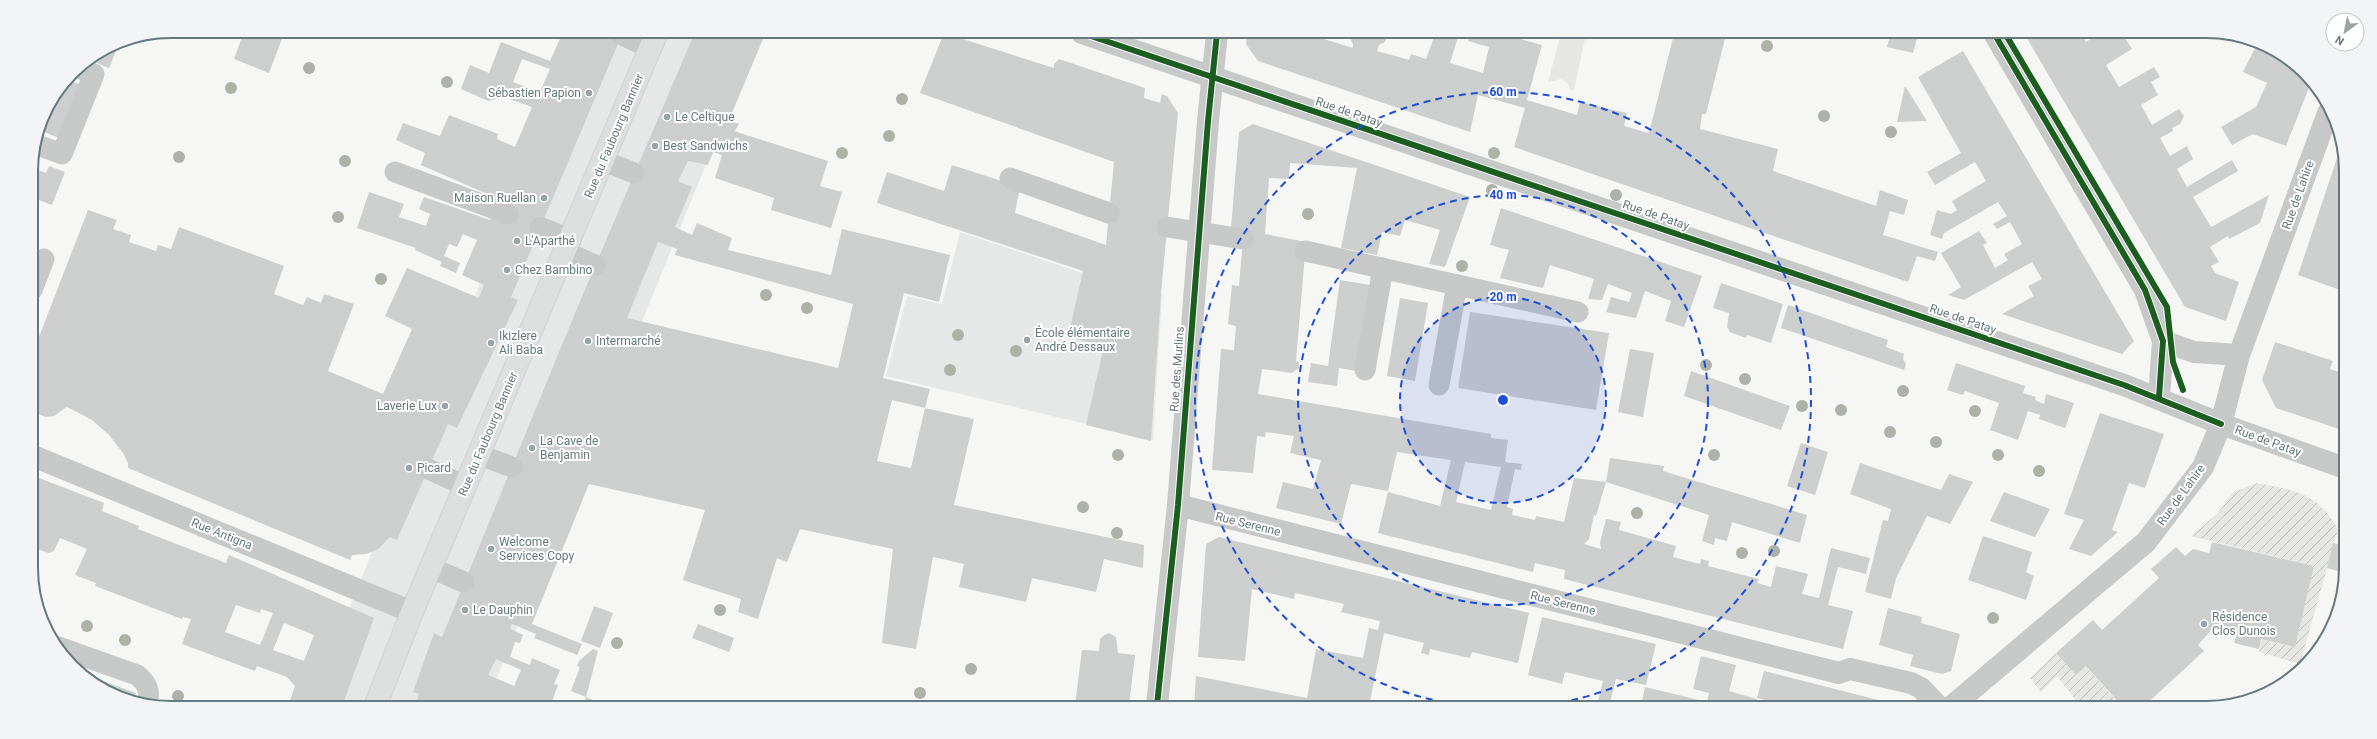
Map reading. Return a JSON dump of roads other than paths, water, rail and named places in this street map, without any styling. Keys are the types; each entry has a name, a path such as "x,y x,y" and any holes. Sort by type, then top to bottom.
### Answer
{"main road":[{"name":"Rue du Faubourg Bannier","path":"377,701 412,612 654,40"}],"street":[{"name":"Rue de Patay","path":"1097,38 2159,397 2221,424 2339,466"},
{"name":"Rue des Murlins","path":"1158,701 1178,505 1208,121 1214,78 1217,38"},
{"path":"1997,38 2145,290 2163,341 2159,397"},
{"name":"Rue de Lahire","path":"1958,701 2146,542 2203,467 2221,424 2239,355 2327,116"},
{"path":"2163,341 2194,352 2239,355"},
{"name":"Rue Antigna","path":"38,458 412,612"},
{"name":"Rue Serenne","path":"1178,505 1839,673 1850,670 1911,683 1921,688 1933,701"}],"lane":[{"path":"641,38 654,40"},
{"path":"41,146 62,154 94,74 84,70"},
{"path":"604,161 634,173"},
{"path":"394,172 508,214"},
{"path":"1010,178 1109,213"},
{"path":"540,227 595,265"},
{"path":"1167,227 1243,239"},
{"path":"1305,251 1578,312"},
{"path":"38,274 44,259"},
{"path":"1365,370 1383,268"},
{"path":"1439,385 1458,286"},
{"path":"479,455 512,466"},
{"path":"428,469 466,486"},
{"path":"431,568 464,582"},
{"path":"66,650 137,675 145,682 148,689 148,699"}],"place":[{"name":"Sébastien Papion","path":"589,93"},
{"name":"Le Celtique","path":"667,117"},
{"name":"Best Sandwichs","path":"655,146"},
{"name":"Maison Ruellan","path":"544,198"},
{"name":"L'Aparthé","path":"517,241"},
{"name":"Chez Bambino","path":"507,270"},
{"name":"École élémentaire André Dessaux","path":"1027,340"},
{"name":"Intermarché","path":"588,341"},
{"name":"Ikizlere Ali Baba","path":"491,343"},
{"name":"Laverie Lux","path":"445,406"},
{"name":"La Cave de Benjamin","path":"532,448"},
{"name":"Picard","path":"409,468"},
{"name":"Welcome Services Copy","path":"491,549"},
{"name":"Le Dauphin","path":"465,610"},
{"name":"Résidence Clos Dunois","path":"2204,624"}]}
